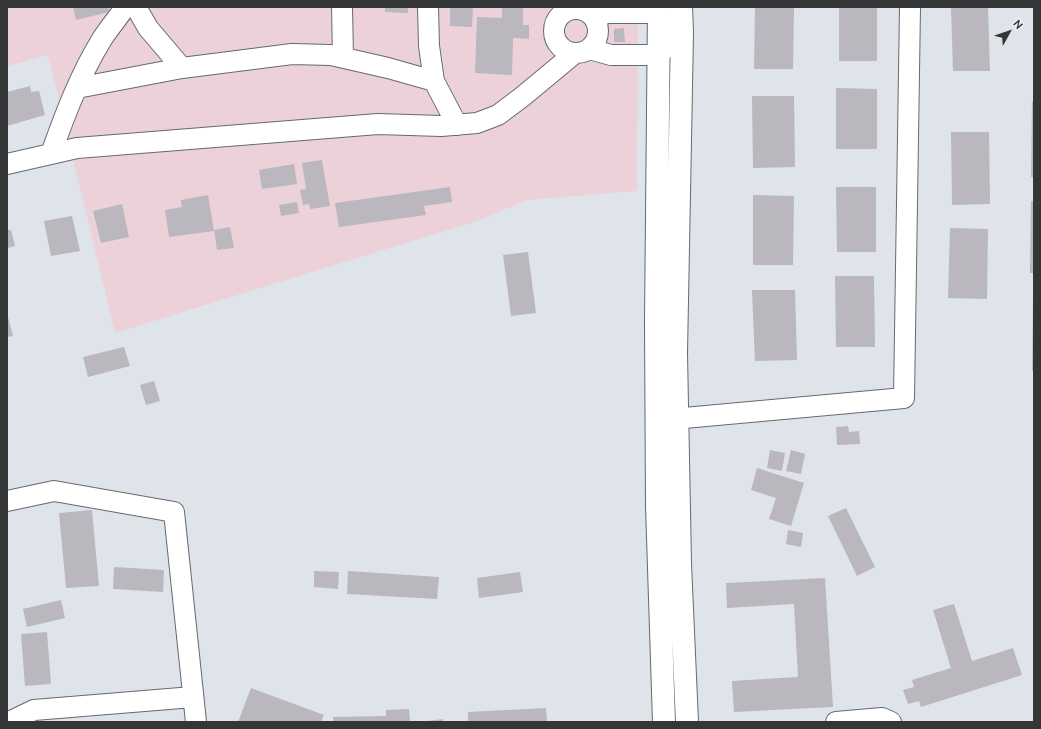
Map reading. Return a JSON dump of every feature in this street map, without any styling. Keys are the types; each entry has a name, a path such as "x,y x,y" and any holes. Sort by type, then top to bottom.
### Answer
{"main road":[{"path":"681,7 682,33 676,353 680,564 687,722"},
{"path":"659,10 656,506 664,722"}],"street":[{"path":"51,154 63,118 77,88 102,39 125,7"},
{"path":"136,7 148,28 182,68"},
{"path":"342,7 344,58"},
{"path":"428,7 429,46 434,80 457,125"},
{"path":"656,421 904,398 910,7"},
{"path":"573,9 580,9 589,12 609,13 659,10 682,33 658,55 611,55 582,51 568,51 557,42 554,28 560,15 573,9"},
{"path":"7,164 77,148 378,124 441,126 478,123 498,115 594,43 598,30 597,22 589,12"},
{"path":"77,88 182,68 292,54 331,55 434,80"},
{"path":"7,501 54,491 174,512 196,722"},
{"path":"9,722 34,710 193,697"},
{"path":"836,722 882,718 891,722"}],"shaded area":[{"path":"7,7 638,7 637,191 527,200 477,221 115,333 48,55 7,66"}],"building":[{"path":"73,7 108,7 109,12 76,20"},
{"path":"385,7 408,7 408,13 385,12"},
{"path":"450,7 473,7 472,27 450,26"},
{"path":"502,7 523,7 523,25 529,25 529,39 513,38 512,75 475,73 477,17 502,18"},
{"path":"755,7 794,7 793,69 754,69"},
{"path":"839,7 877,7 877,61 839,61"},
{"path":"951,7 988,7 990,71 953,71"},
{"path":"624,28 625,42 614,42 614,29"},
{"path":"30,86 31,92 39,91 45,115 7,126 7,92"},
{"path":"836,88 877,89 877,149 836,149"},
{"path":"752,96 794,96 795,167 753,168"},
{"path":"1032,102 1034,102 1034,177 1031,177"},
{"path":"951,132 989,132 990,204 952,205"},
{"path":"322,160 330,206 310,209 309,204 303,205 300,190 306,189 302,163"},
{"path":"294,164 297,184 262,189 259,170"},
{"path":"450,187 452,202 424,206 426,215 339,227 335,203"},
{"path":"836,187 876,187 876,252 837,252"},
{"path":"208,195 214,231 169,237 165,210 182,207 181,200"},
{"path":"753,195 794,196 793,265 753,265"},
{"path":"1031,201 1034,201 1034,273 1030,273"},
{"path":"297,202 299,213 281,216 279,205"},
{"path":"122,204 129,237 101,243 93,211"},
{"path":"72,216 80,251 51,256 44,221"},
{"path":"230,227 234,248 217,250 214,230"},
{"path":"950,228 988,229 987,299 948,298"},
{"path":"7,230 11,230 15,246 7,248"},
{"path":"528,252 536,313 511,316 503,255"},
{"path":"835,276 874,276 875,347 836,347"},
{"path":"752,290 795,290 797,360 755,361"},
{"path":"1033,299 1034,371 1032,371"},
{"path":"7,317 13,336 7,337"},
{"path":"124,347 130,366 88,377 83,357"},
{"path":"154,381 160,401 146,405 140,385"},
{"path":"848,426 849,432 859,431 860,444 837,445 836,427"},
{"path":"770,450 785,453 782,471 767,468"},
{"path":"791,450 805,454 801,474 786,471"},
{"path":"757,468 804,483 791,526 769,519 776,498 751,490"},
{"path":"846,508 875,567 857,576 828,516"},
{"path":"92,510 99,586 66,588 59,513"},
{"path":"788,530 803,533 801,547 786,544"},
{"path":"114,567 164,570 163,592 113,589"},
{"path":"314,571 339,572 338,589 314,587"},
{"path":"348,571 439,577 437,599 347,594"},
{"path":"520,572 523,592 479,598 477,578"},
{"path":"825,578 833,707 734,712 732,681 798,677 794,604 727,608 726,583"},
{"path":"61,600 65,618 27,627 23,609"},
{"path":"954,604 972,661 1013,648 1022,675 921,707 919,701 908,704 903,690 914,687 912,680 951,668 933,610"},
{"path":"47,632 51,684 25,686 21,634"},
{"path":"251,688 324,715 321,722 238,722"},
{"path":"546,708 547,722 468,722 468,712"},
{"path":"409,709 410,722 333,722 333,717 386,716 386,710"},
{"path":"443,719 443,722 428,722 428,721"}]}
